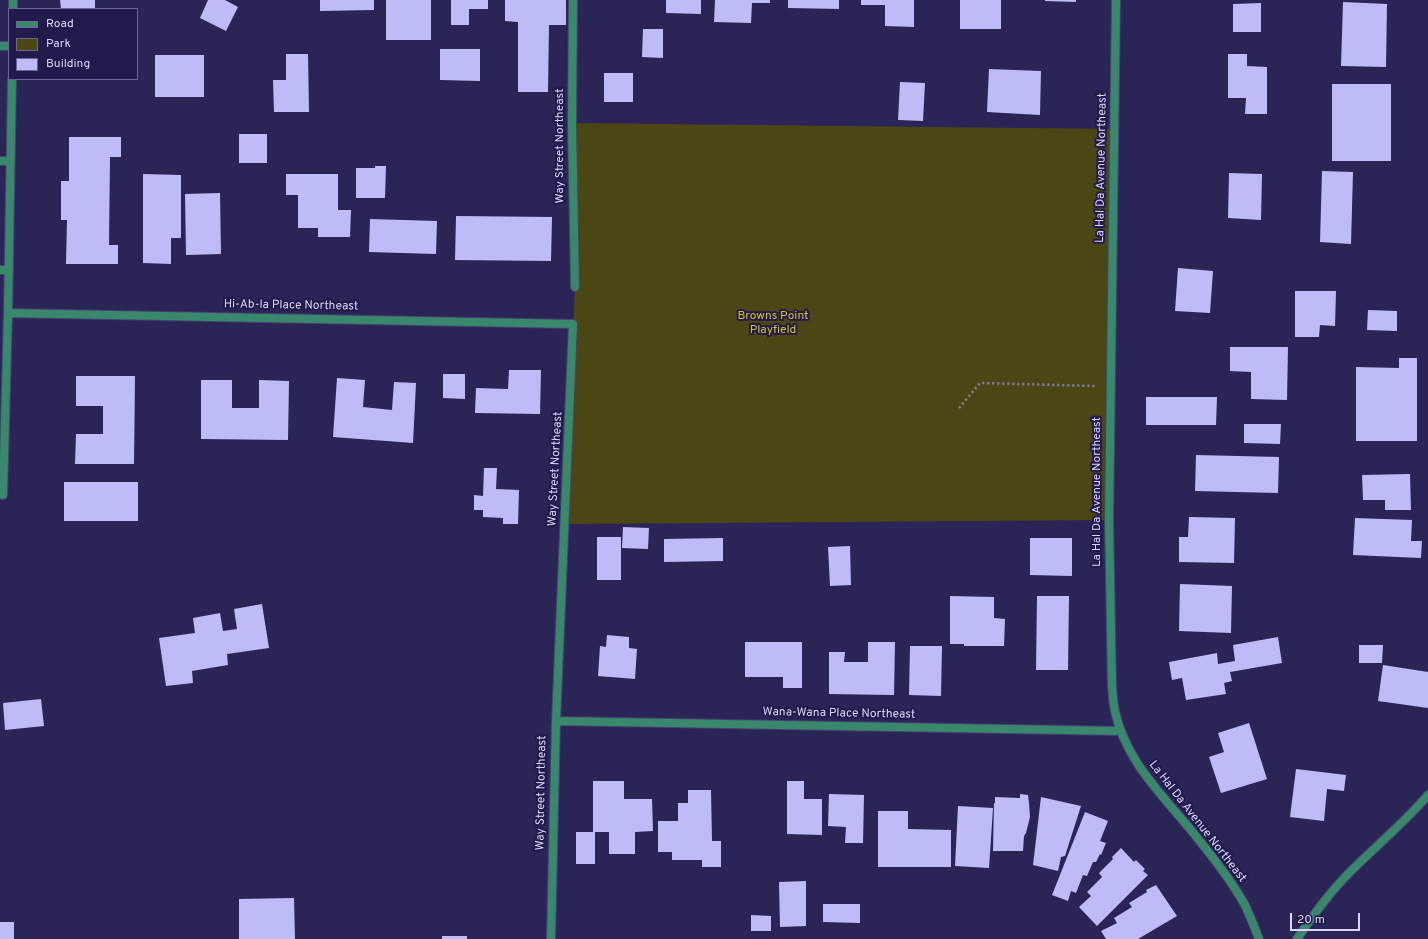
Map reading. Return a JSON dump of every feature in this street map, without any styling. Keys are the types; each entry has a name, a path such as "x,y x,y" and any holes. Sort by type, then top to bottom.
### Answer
{"street":[{"name":"Way Street Northeast","path":"573,0 572,123 575,287"},
{"name":"La Hal Da Avenue Northeast","path":"1116,0 1109,520 1112,687 1115,712 1121,731 1137,763 1158,793 1199,840 1225,874 1245,906 1259,939"},
{"path":"3,495 8,313 4,270 10,161 12,80"},
{"path":"0,161 10,161"},
{"name":"Hi-Ab-la Place Northeast","path":"8,313 573,324"},
{"name":"Way Street Northeast","path":"551,939 556,721 573,324"},
{"name":"Wana-Wana Place Northeast","path":"556,721 1121,731"},
{"path":"1297,939 1313,915 1349,872 1383,841 1428,794"}],"path":[{"path":"959,408 980,383 1111,387"}],"green space":[{"name":"Browns Point Playfield","path":"572,123 1115,129 1109,520 565,524 575,287"}],"building":[{"path":"60,0 95,0 95,8 61,8"},
{"path":"208,0 225,0 238,7 226,31 200,18"},
{"path":"320,0 374,0 374,10 320,11"},
{"path":"386,0 431,0 431,40 386,40"},
{"path":"451,0 488,0 488,9 469,9 469,25 451,25"},
{"path":"505,0 566,0 566,25 549,25 548,92 518,92 518,22 505,21"},
{"path":"666,0 701,0 701,14 666,13"},
{"path":"715,0 770,0 770,3 752,3 751,23 714,22"},
{"path":"788,0 839,0 839,9 788,8"},
{"path":"861,0 914,0 914,27 885,26 885,5 861,5"},
{"path":"960,0 1001,0 1001,29 960,29"},
{"path":"1076,0 1076,2 1045,1"},
{"path":"1343,2 1387,4 1386,67 1341,66"},
{"path":"1261,3 1261,32 1233,32 1233,4"},
{"path":"643,29 663,29 663,58 642,57"},
{"path":"440,49 480,49 480,81 440,80"},
{"path":"286,54 308,54 309,112 274,112 273,80 286,80"},
{"path":"1228,54 1247,54 1247,66 1267,67 1267,114 1245,114 1246,98 1228,98"},
{"path":"155,55 204,55 204,97 155,97"},
{"path":"989,69 1041,71 1040,115 987,112"},
{"path":"604,73 633,73 633,102 604,102"},
{"path":"900,82 925,83 923,121 898,120"},
{"path":"1332,84 1391,84 1391,161 1332,161"},
{"path":"239,134 267,134 267,163 239,163"},
{"path":"69,137 121,137 121,157 110,157 109,245 118,245 118,264 66,264 67,220 61,220 61,181 69,181"},
{"path":"375,166 386,166 385,198 356,198 356,168 375,168"},
{"path":"1322,171 1353,172 1351,244 1320,242"},
{"path":"1229,173 1262,174 1261,220 1228,218"},
{"path":"143,174 181,175 181,238 171,238 171,264 143,263"},
{"path":"286,174 338,174 338,210 351,210 350,237 318,237 318,228 298,228 298,195 286,195"},
{"path":"220,193 221,254 186,255 185,194"},
{"path":"456,216 552,217 551,261 455,260"},
{"path":"370,219 437,221 436,254 369,252"},
{"path":"1178,268 1213,271 1210,313 1175,311"},
{"path":"1295,291 1336,291 1335,326 1320,325 1319,337 1295,337"},
{"path":"1368,310 1397,311 1397,331 1367,330"},
{"path":"1230,347 1288,347 1287,400 1251,399 1251,372 1230,371"},
{"path":"1399,358 1417,358 1417,441 1356,441 1356,367 1399,368"},
{"path":"509,370 541,370 540,414 475,413 476,388 508,389"},
{"path":"443,374 465,374 465,399 443,398"},
{"path":"76,376 135,376 134,464 75,464 76,434 103,434 103,406 76,406"},
{"path":"337,378 365,380 363,407 392,410 394,382 416,383 413,443 333,437"},
{"path":"201,380 232,380 232,408 259,408 259,380 289,381 288,440 201,439"},
{"path":"1146,397 1217,397 1216,425 1146,425"},
{"path":"1244,424 1281,424 1280,444 1244,443"},
{"path":"1196,455 1279,457 1278,493 1195,491"},
{"path":"484,468 497,468 496,489 519,490 518,524 503,524 503,518 483,517 483,510 474,510 474,495 483,496"},
{"path":"1410,474 1411,510 1385,510 1385,500 1363,500 1362,475"},
{"path":"64,482 138,482 138,521 64,521"},
{"path":"1189,517 1235,518 1234,563 1179,562 1179,537 1188,537"},
{"path":"1355,518 1412,520 1411,541 1422,541 1421,558 1353,555"},
{"path":"623,527 649,528 648,549 622,548"},
{"path":"597,537 621,537 621,580 597,580"},
{"path":"723,538 723,561 664,562 664,539"},
{"path":"1030,538 1072,538 1072,576 1030,575"},
{"path":"850,546 851,585 830,586 828,547"},
{"path":"1180,584 1232,586 1231,633 1179,631"},
{"path":"950,596 994,597 994,618 1005,619 1004,646 964,646 964,644 950,644"},
{"path":"1037,596 1069,596 1068,670 1036,670"},
{"path":"262,604 269,648 227,654 228,665 192,671 193,683 166,686 159,638 195,633 193,618 220,613 223,631 237,629 234,609"},
{"path":"607,635 629,637 629,648 637,649 635,679 598,676 600,646 606,647"},
{"path":"1278,637 1282,663 1230,672 1232,681 1224,683 1226,694 1186,700 1182,678 1172,680 1169,662 1217,653 1218,664 1235,661 1233,645"},
{"path":"745,642 802,642 802,688 783,688 783,677 745,677"},
{"path":"868,642 895,642 894,695 829,694 829,652 845,652 844,662 868,662"},
{"path":"1359,645 1383,645 1382,663 1359,663"},
{"path":"910,646 942,646 941,696 909,695"},
{"path":"1383,665 1428,672 1428,708 1378,701"},
{"path":"41,699 44,726 5,730 3,703"},
{"path":"1249,723 1267,779 1221,793 1209,757 1224,752 1218,733"},
{"path":"1296,769 1346,775 1344,791 1327,789 1324,821 1290,817"},
{"path":"593,781 624,781 624,799 652,799 653,831 635,832 635,854 609,854 609,832 595,832 595,864 576,864 576,832 593,832"},
{"path":"787,781 804,781 804,799 822,799 822,835 787,834"},
{"path":"688,790 711,790 712,841 721,841 721,867 702,867 702,860 672,860 672,852 658,852 658,821 678,821 678,803 688,803"},
{"path":"829,794 864,795 863,843 845,843 846,827 828,826"},
{"path":"1020,794 1028,795 1030,817 1024,836 1023,851 993,851 995,797 1020,798"},
{"path":"1041,797 1081,806 1065,856 1061,857 1058,871 1033,865"},
{"path":"958,806 993,808 989,868 955,866"},
{"path":"878,811 908,811 908,829 951,830 951,867 878,867"},
{"path":"1085,812 1108,821 1100,841 1106,843 1101,855 1100,854 1096,862 1093,862 1087,876 1083,875 1076,893 1071,891 1068,901 1052,895"},
{"path":"1121,848 1134,862 1136,860 1145,869 1143,871 1148,875 1097,926 1079,907 1091,896 1087,892 1102,877 1099,873 1113,859 1112,857"},
{"path":"806,881 806,926 780,927 779,882"},
{"path":"1156,885 1177,916 1138,939 1106,939 1101,931 1117,923 1114,918 1132,907 1129,903 1147,892 1146,890"},
{"path":"294,898 295,939 239,939 239,899"},
{"path":"823,904 860,904 860,923 823,922"},
{"path":"751,915 771,916 771,931 751,931"},
{"path":"0,922 14,922 14,939 0,939"},
{"path":"442,936 467,936 467,939 442,939"}]}
